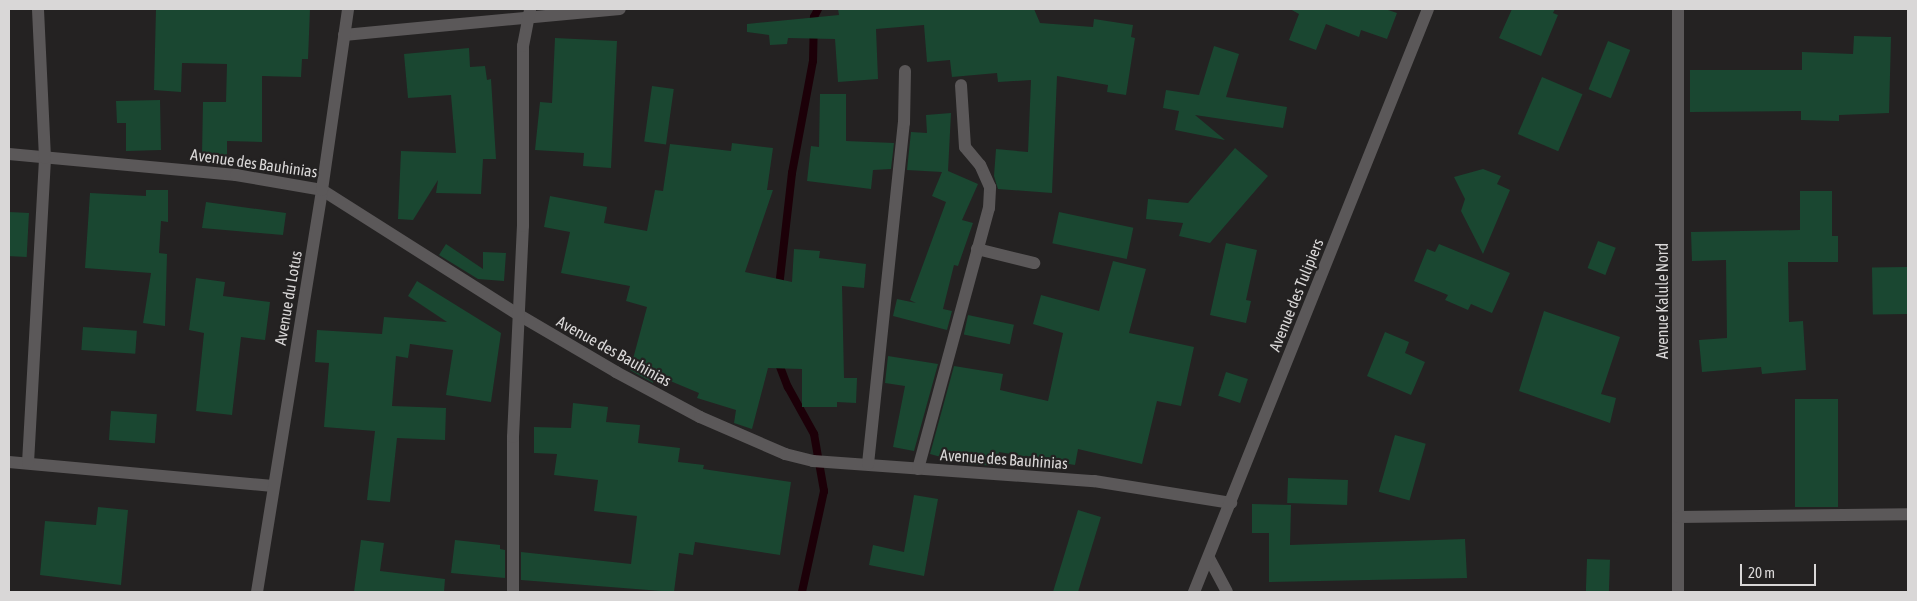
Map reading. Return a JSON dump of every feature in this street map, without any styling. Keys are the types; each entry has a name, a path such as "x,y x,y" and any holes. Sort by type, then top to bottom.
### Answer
{"street":[{"path":"28,463 45,158 38,9"},
{"name":"Avenue du Lotus","path":"257,592 322,190 348,9"},
{"path":"344,35 528,13 620,9"},
{"name":"Avenue des Tulipiers","path":"1194,592 1428,9"},
{"name":"Avenue Kalule Nord","path":"1678,9 1678,592"},
{"path":"513,592 513,437 519,316 528,13"},
{"path":"868,464 904,123 905,71"},
{"path":"918,469 989,208 990,187 980,165 965,147 961,85"},
{"name":"Avenue des Bauhinias","path":"9,154 236,175 322,190 519,316 700,417 785,454 812,461 1094,481 1231,503"},
{"path":"977,249 1034,263"},
{"path":"9,462 273,486"},
{"path":"1678,517 1908,514"},
{"path":"1209,558 1227,592"}],"building":[{"path":"156,9 310,9 308,59 302,59 301,77 262,76 262,142 227,141 227,155 202,155 203,102 226,102 227,64 182,63 181,92 154,90"},
{"path":"838,9 1034,9 1040,23 1093,27 1094,19 1133,25 1131,37 1135,38 1126,95 1107,92 1108,85 1057,76 1052,193 998,189 994,176 996,149 1028,152 1031,80 998,82 997,73 952,77 950,60 927,62 924,25 876,29 878,79 838,82 835,39 788,38 787,44 770,45 769,35 747,32 747,24 839,15"},
{"path":"1290,9 1385,9 1397,13 1387,39 1361,30 1359,37 1326,24 1316,50 1289,40 1299,14"},
{"path":"1512,9 1555,9 1553,13 1558,15 1541,56 1499,38"},
{"path":"1854,36 1891,37 1889,113 1839,115 1839,121 1801,120 1801,111 1690,112 1690,70 1802,70 1802,52 1853,54"},
{"path":"555,38 617,41 611,168 583,166 584,153 535,150 540,102 552,103"},
{"path":"1608,41 1630,50 1611,98 1589,89"},
{"path":"1214,46 1239,54 1226,97 1287,107 1283,128 1195,115 1225,140 1175,130 1179,111 1163,108 1166,90 1199,95"},
{"path":"469,48 470,67 485,66 487,80 491,79 496,159 483,159 481,194 436,193 438,180 413,220 398,219 401,151 456,153 451,95 408,98 404,54"},
{"path":"1542,77 1583,94 1558,151 1518,134"},
{"path":"652,86 674,89 666,145 644,141"},
{"path":"820,94 846,94 846,141 894,143 891,169 873,170 871,189 807,181 811,146 819,147"},
{"path":"160,100 161,150 126,151 126,123 117,123 116,101"},
{"path":"951,113 948,171 978,184 962,220 973,223 958,266 954,265 943,309 952,311 947,330 893,316 897,299 916,303 910,300 946,202 932,196 942,172 907,170 911,132 927,133 926,115"},
{"path":"732,143 773,148 767,190 773,190 745,272 792,282 794,249 820,251 819,258 866,264 864,288 842,286 844,378 857,378 856,403 837,402 837,407 802,407 802,369 768,368 752,429 734,423 736,410 697,398 699,393 656,375 653,383 630,370 647,307 626,301 630,286 561,273 570,232 544,227 550,196 607,207 604,223 647,231 655,190 663,191 670,144 731,151"},
{"path":"1235,148 1268,176 1210,243 1179,236 1183,223 1146,219 1148,199 1188,203"},
{"path":"1483,169 1501,176 1497,184 1510,190 1483,254 1461,211 1465,199 1454,177"},
{"path":"146,190 168,190 168,222 161,221 159,253 167,254 165,326 143,323 151,273 85,268 90,193 146,196"},
{"path":"1800,191 1832,191 1832,236 1838,236 1838,262 1788,262 1789,322 1803,321 1806,370 1762,374 1761,367 1702,372 1699,340 1727,338 1726,260 1692,261 1691,232 1800,230"},
{"path":"206,202 286,213 283,235 202,228"},
{"path":"9,212 29,213 27,257 9,256"},
{"path":"1059,212 1133,228 1127,259 1052,243"},
{"path":"1598,241 1616,248 1605,275 1588,268"},
{"path":"1226,243 1257,250 1246,300 1251,301 1246,323 1210,315"},
{"path":"446,244 483,269 483,252 506,253 504,281 478,279 439,255"},
{"path":"1439,244 1510,273 1492,313 1471,304 1468,310 1445,300 1448,295 1414,281 1427,249 1435,252"},
{"path":"1113,261 1146,269 1129,333 1194,347 1181,406 1157,401 1142,464 1078,449 1075,465 999,452 997,466 967,464 930,454 954,366 1003,374 1000,390 1048,401 1063,333 1033,324 1041,295 1099,311"},
{"path":"1907,267 1908,314 1873,315 1872,268"},
{"path":"196,278 225,282 223,296 270,302 265,340 241,337 232,415 196,411 204,333 189,330"},
{"path":"417,281 501,333 491,402 446,395 453,350 410,344 408,358 396,356 392,406 446,408 445,440 397,438 390,502 367,500 375,431 324,427 329,363 315,362 317,330 382,334 384,317 447,322 408,296"},
{"path":"1544,311 1620,337 1601,394 1616,398 1610,423 1519,391"},
{"path":"968,315 1014,325 1010,344 964,335"},
{"path":"83,327 137,331 135,354 81,350"},
{"path":"1385,332 1409,342 1405,353 1425,362 1411,395 1367,376"},
{"path":"888,356 938,364 914,451 893,447 905,386 885,383"},
{"path":"1226,372 1248,379 1240,403 1218,396"},
{"path":"1795,399 1838,399 1838,507 1795,507"},
{"path":"573,403 608,407 606,422 640,425 638,443 680,448 678,462 704,465 703,469 791,482 780,555 695,542 693,555 679,553 674,592 521,580 521,552 631,564 637,516 594,511 598,480 554,475 557,454 534,453 534,427 571,428"},
{"path":"111,411 157,414 155,443 109,440"},
{"path":"1395,435 1426,444 1409,501 1379,492"},
{"path":"1288,478 1348,480 1347,505 1287,503"},
{"path":"914,495 938,499 924,576 869,565 873,545 904,552"},
{"path":"1252,504 1291,505 1290,545 1465,539 1467,578 1269,582 1269,533 1252,533"},
{"path":"98,507 128,510 121,585 40,575 45,521 96,525"},
{"path":"1078,510 1101,517 1078,592 1053,592"},
{"path":"361,540 384,543 380,571 445,579 444,592 354,592"},
{"path":"455,540 500,545 500,549 505,550 505,578 451,573"},
{"path":"1587,559 1610,560 1609,592 1586,592"}],"waterway":[{"path":"779,287 792,173 813,61 814,17 818,9"},
{"path":"777,359 788,387 814,434 824,491 802,592"}]}
